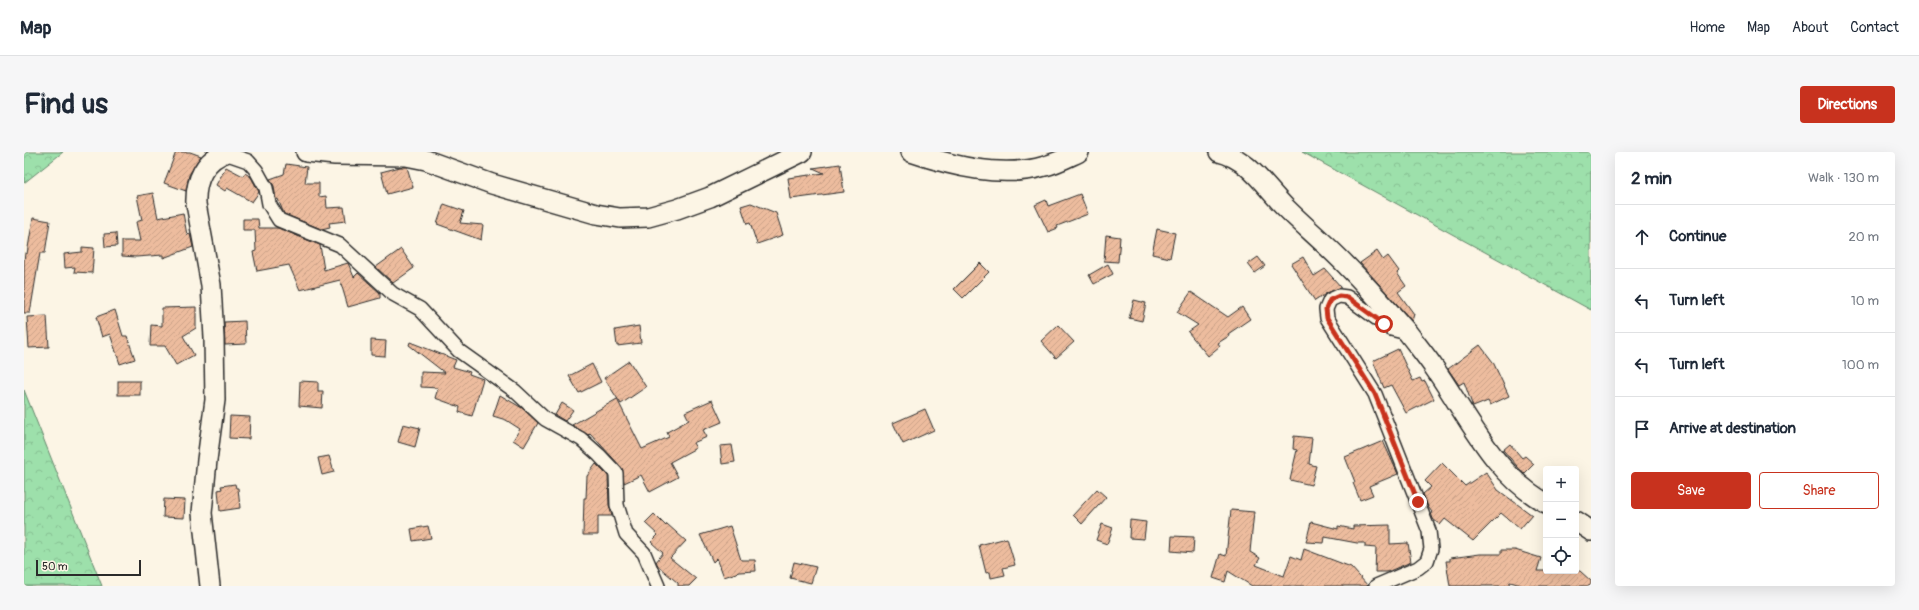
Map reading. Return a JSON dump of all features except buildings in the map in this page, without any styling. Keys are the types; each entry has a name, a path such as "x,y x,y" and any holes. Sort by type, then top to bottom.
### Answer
{"main road":[{"path":"210,586 202,513 215,400 214,338 211,285 196,204 196,193 202,172 213,159 226,152"},
{"path":"306,152 335,155 406,156 426,160 492,184 596,214 620,218 648,218 710,197 802,152"},
{"path":"911,152 937,161 988,170 1014,172 1045,166 1079,152"},
{"path":"1219,152 1239,159 1253,171 1285,207 1347,266 1407,333 1435,369 1489,452 1510,475 1533,496 1544,502"},
{"path":"1579,523 1591,531"}],"street":[{"path":"226,152 248,161 256,170 266,188 269,204 279,220 340,245 393,294 420,309 459,351 515,391 544,419 581,439 599,455 616,473 617,505 626,534 644,553 658,586"},
{"path":"1376,586 1418,568 1427,562 1431,549 1429,531 1375,394 1327,318 1326,309 1330,300 1339,296 1347,297 1391,328 1407,333"}],"green space":[{"path":"24,152 63,152 24,183"},
{"path":"1302,152 1591,152 1591,310"},
{"path":"24,390 102,586 24,586"}],"route":[{"path":"1384,324 1347,297 1339,296 1330,300 1326,309 1327,318 1375,394 1418,502"}]}
